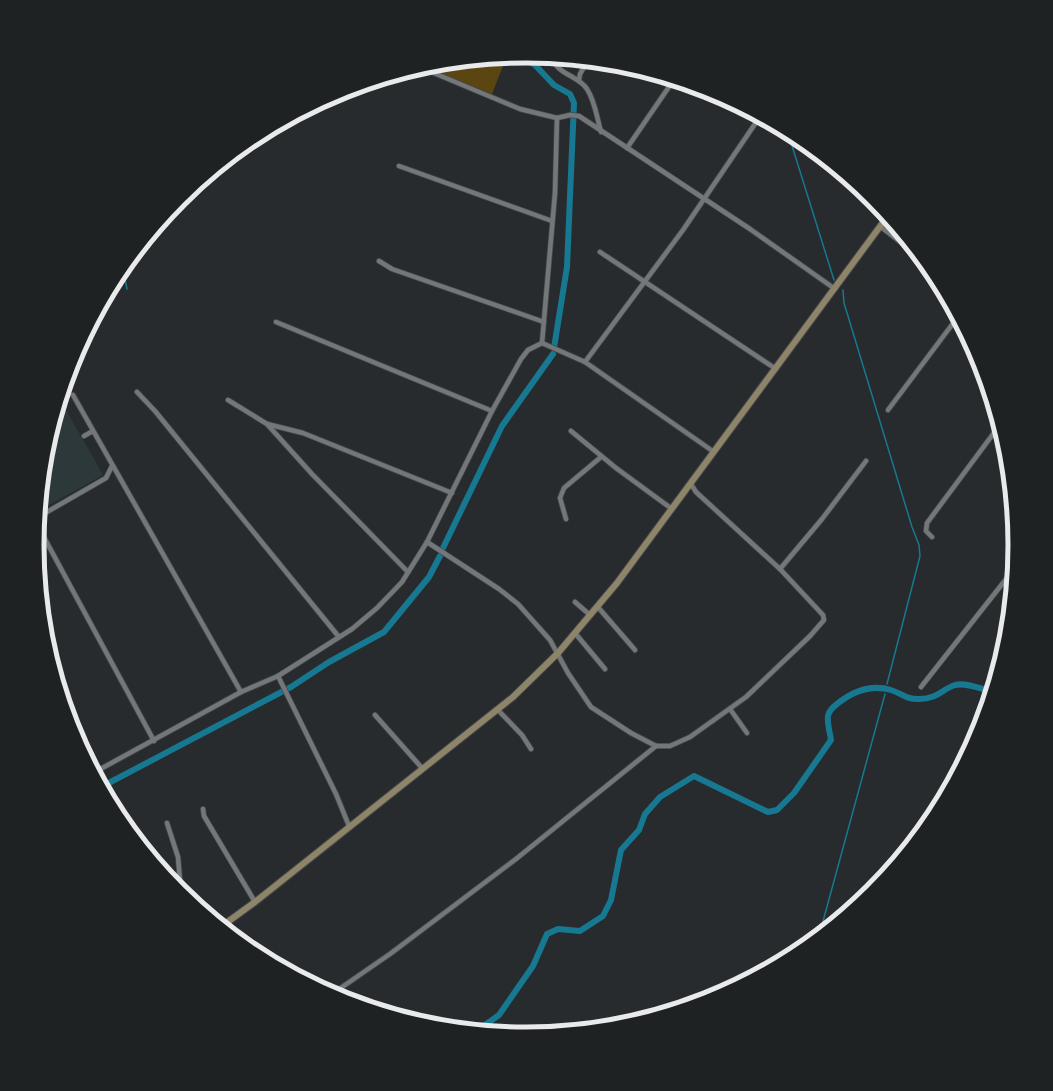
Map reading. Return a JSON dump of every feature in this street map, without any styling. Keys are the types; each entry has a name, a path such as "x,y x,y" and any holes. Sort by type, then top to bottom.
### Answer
{"main road":[{"path":"226,923 255,902 528,684 558,653 617,583 881,227 884,221"}],"street":[{"path":"556,64 558,67 579,80 588,90 601,132"},
{"path":"579,80 585,67"},
{"path":"432,72 520,109 557,118 577,115 756,233 835,288"},
{"path":"627,148 670,85"},
{"path":"542,343 556,177 557,118"},
{"path":"585,362 704,200 757,122"},
{"path":"399,166 552,221"},
{"path":"881,227 902,243"},
{"path":"600,252 776,369"},
{"path":"379,261 392,269 544,322"},
{"path":"276,322 492,411"},
{"path":"888,410 954,322"},
{"path":"542,343 585,362 714,452"},
{"path":"100,769 241,692 278,676 339,637 377,608 402,582 428,542 492,411 526,351 542,343"},
{"path":"137,392 155,411 339,637"},
{"path":"73,395 241,692"},
{"path":"228,400 267,424 312,474 408,572"},
{"path":"267,424 304,432 452,492"},
{"path":"84,436 93,431"},
{"path":"932,537 926,531 927,523 995,431"},
{"path":"571,432 601,457 672,509"},
{"path":"566,519 560,498 564,488 601,457"},
{"path":"780,569 866,461"},
{"path":"45,513 106,478 112,466"},
{"path":"428,542 509,596 544,632 590,707 631,733 656,746 670,746 690,737 746,697 780,666 824,621 823,615 780,569 700,495 691,484"},
{"path":"44,538 154,740"},
{"path":"921,687 1008,577"},
{"path":"575,602 590,615"},
{"path":"598,606 635,650"},
{"path":"575,634 605,669"},
{"path":"278,676 284,685 336,794 349,826"},
{"path":"497,709 522,735 531,749"},
{"path":"730,709 747,733"},
{"path":"375,715 422,768"},
{"path":"339,989 390,954 516,859 656,746"},
{"path":"203,809 206,819 221,841 255,902"},
{"path":"167,823 178,857 180,882"}],"shaded area":[{"path":"504,64 492,94 435,71 464,67"},
{"path":"64,407 103,475 46,507 53,451"}],"waterway":[{"path":"532,63 554,85 570,94 574,103 567,267 554,348"},
{"path":"791,141 834,280"},
{"path":"125,278 127,289"},
{"path":"843,290 844,303 912,527 919,545 920,556 887,684"},
{"path":"443,548 502,426 553,354"},
{"path":"107,784 291,687 329,662 384,632 429,577 440,556"},
{"path":"484,1026 499,1015 533,966 547,934 558,929 580,931 603,916 611,900 621,850 639,830 645,814 660,797 694,776 768,812 777,810 794,793 831,740 828,722 830,711 834,706 849,696 862,690 884,688 911,698 925,699 960,684 987,690"},
{"path":"822,927 885,694"}]}
